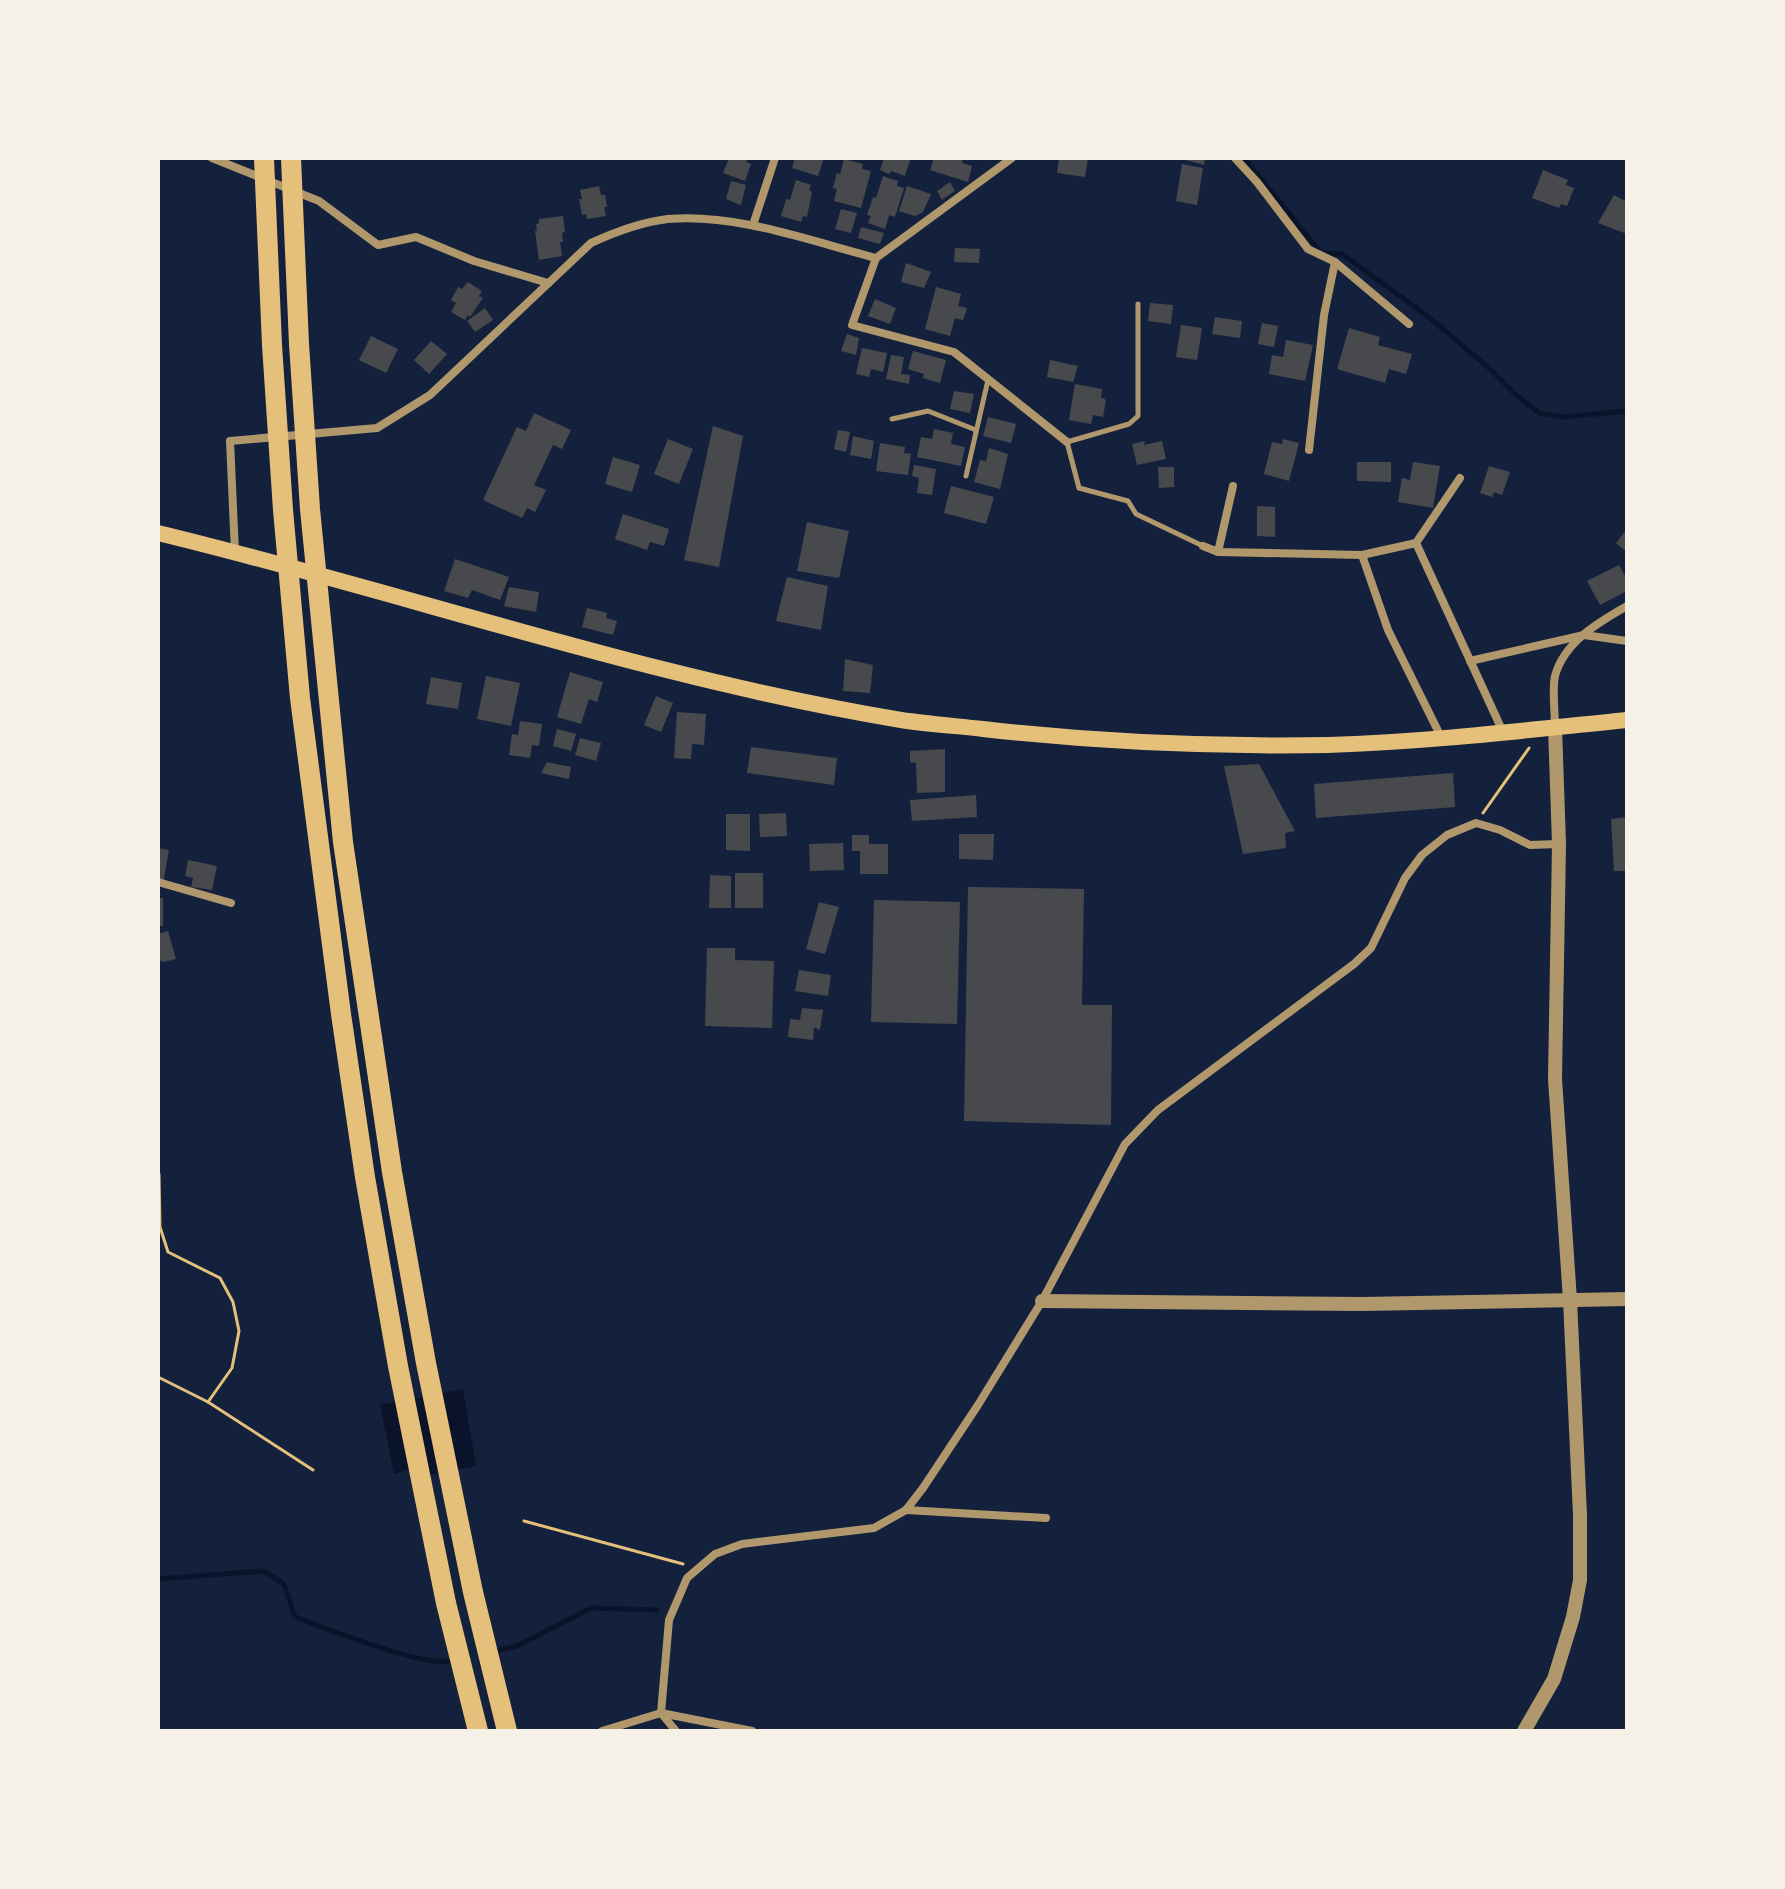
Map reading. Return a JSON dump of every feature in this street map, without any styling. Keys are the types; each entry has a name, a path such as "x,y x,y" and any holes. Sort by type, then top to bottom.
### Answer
{"highway":[{"path":"264,158 284,525 300,698 341,1014 398,1366 446,1603 478,1731"},
{"path":"291,158 310,509 343,842 390,1158 426,1363 473,1592 507,1731"}],"main road":[{"path":"158,533 764,694 903,720 1037,735 1233,745 1330,745 1441,738 1627,720"}],"street":[{"path":"212,158 319,201 378,245 416,237 474,261 548,283"},
{"path":"753,225 775,158"},
{"path":"1012,158 876,258 852,325 954,352 1067,442"},
{"path":"1235,158 1308,249 1335,262 1409,324"},
{"path":"235,552 230,441 377,428 430,395 591,243 621,229 667,219 706,218 753,225 876,258"},
{"path":"1309,450 1324,315 1335,262"},
{"path":"1203,546 1218,552 1362,555 1416,543 1460,478"},
{"path":"1218,552 1233,486"},
{"path":"1416,543 1503,732"},
{"path":"1362,555 1388,630 1441,738"},
{"path":"1524,1731 1554,1679 1573,1617 1580,1580 1570,1300 1555,1079 1559,844 1549,728 1555,677 1567,650 1606,618 1627,606"},
{"path":"1470,661 1584,635 1627,641"},
{"path":"676,1731 661,1713 669,1620 687,1578 715,1554 742,1544 874,1528 906,1510 978,1405 1042,1301 1125,1144 1158,1110 1354,964 1371,948 1405,878 1422,855 1447,835 1476,823 1500,830 1530,845 1559,844"},
{"path":"158,882 231,903"},
{"path":"1042,1301 1362,1304 1627,1299"},
{"path":"906,1510 1046,1518"},
{"path":"602,1731 661,1713 752,1731"}],"lane":[{"path":"1138,304 1138,416 1129,424 1067,442 1079,488 1128,501 1136,514 1203,546"},
{"path":"966,476 988,379"},
{"path":"892,419 928,411 976,430"}],"path":[{"path":"1476,823 1549,728"},
{"path":"159,1174 160,1227 168,1252 220,1278 233,1302 239,1331 232,1368 208,1402"},
{"path":"158,1377 208,1402 313,1470"},
{"path":"524,1521 700,1568"}],"water":[{"path":"463,1389 476,1466 413,1478 410,1469 394,1474 380,1405"}],"building":[{"path":"729,158 748,158 746,162 751,164 745,181 723,173"},
{"path":"795,158 824,158 818,176 792,168"},
{"path":"884,158 910,160 905,176 880,170"},
{"path":"934,158 963,158 962,163 972,166 968,182 930,170"},
{"path":"1059,158 1088,158 1085,177 1057,173"},
{"path":"1179,158 1205,158 1204,165"},
{"path":"844,159 863,164 862,169 871,171 861,208 834,201 837,189 833,188"},
{"path":"1182,164 1203,168 1197,205 1176,201"},
{"path":"1543,170 1568,180 1566,185 1574,188 1567,206 1561,204 1559,208 1532,198"},
{"path":"883,176 898,181 897,186 904,188 895,217 889,215 885,229 868,223 871,216 867,215"},
{"path":"796,180 811,185 809,190 812,192 807,217 803,216 801,222 781,216"},
{"path":"731,181 746,185 741,205 726,199"},
{"path":"950,182 955,191 942,200 937,191"},
{"path":"599,186 601,195 605,195 606,216 587,219 586,214 582,215 580,190"},
{"path":"907,186 931,194 923,212 915,216 899,211"},
{"path":"1614,195 1627,202 1627,234 1598,223"},
{"path":"841,209 857,213 851,233 835,229"},
{"path":"563,216 562,256 539,260 536,224 539,219"},
{"path":"861,227 884,233 880,244 858,238"},
{"path":"955,248 980,249 979,263 954,262"},
{"path":"906,263 931,272 924,288 901,282"},
{"path":"468,282 482,291 479,296 483,298 465,320 451,312 456,303 451,300 458,287 462,289"},
{"path":"936,287 961,294 958,306 967,308 963,320 955,318 950,336 925,329"},
{"path":"875,299 896,308 890,324 868,316"},
{"path":"1150,303 1173,305 1171,324 1148,321"},
{"path":"485,308 493,320 475,332 467,321"},
{"path":"1215,317 1242,321 1240,338 1212,334"},
{"path":"1262,323 1278,326 1274,347 1258,344"},
{"path":"1181,325 1202,328 1197,360 1176,357"},
{"path":"1349,328 1380,337 1378,345 1412,354 1406,374 1389,369 1385,383 1337,369"},
{"path":"847,334 859,338 856,355 841,351"},
{"path":"371,336 398,349 386,373 359,360"},
{"path":"1286,340 1313,345 1305,381 1269,374 1272,355 1283,357"},
{"path":"431,341 447,354 429,374 414,360"},
{"path":"862,348 887,353 883,372 871,369 869,377 856,374"},
{"path":"913,351 946,360 940,383 908,369"},
{"path":"891,355 904,357 901,374 910,375 909,384 886,379"},
{"path":"1050,360 1078,366 1073,382 1047,377"},
{"path":"1075,384 1102,389 1101,397 1106,400 1103,417 1093,415 1091,424 1069,420"},
{"path":"954,391 974,394 970,413 950,409"},
{"path":"534,413 571,430 562,449 553,445 534,485 546,490 535,512 527,508 522,518 483,500 517,427 526,431"},
{"path":"988,417 1016,424 1011,443 983,436"},
{"path":"713,426 743,436 719,567 684,560"},
{"path":"934,429 953,433 951,444 965,447 961,466 917,457 921,437 932,439"},
{"path":"838,430 850,432 846,452 834,449"},
{"path":"853,436 874,441 871,459 850,455"},
{"path":"668,439 693,449 679,484 654,474"},
{"path":"1283,439 1299,443 1289,481 1264,474 1272,442 1282,444"},
{"path":"1145,441 1144,445 1162,441 1166,459 1137,465 1132,444"},
{"path":"880,443 905,447 904,453 911,454 908,475 876,471"},
{"path":"989,448 1008,454 1000,489 974,482 980,460 986,461"},
{"path":"613,457 640,465 632,492 605,484"},
{"path":"1357,462 1391,462 1391,482 1357,481"},
{"path":"1413,462 1440,466 1433,508 1398,502 1402,478 1410,480"},
{"path":"914,465 936,469 932,495 917,493 919,478 912,476"},
{"path":"1489,466 1510,472 1502,495 1494,492 1492,497 1480,493"},
{"path":"1158,467 1174,467 1174,487 1159,488"},
{"path":"951,486 994,497 986,524 944,513"},
{"path":"1257,506 1275,507 1275,537 1257,536"},
{"path":"623,514 669,529 664,546 650,542 647,550 615,539"},
{"path":"807,522 849,531 839,578 797,571"},
{"path":"1627,529 1627,552 1616,543"},
{"path":"455,559 509,577 500,600 472,590 468,598 444,591"},
{"path":"1619,565 1627,579 1627,591 1600,605 1587,581"},
{"path":"787,577 828,586 821,630 776,621"},
{"path":"509,587 539,592 536,612 504,606"},
{"path":"587,608 607,613 606,618 617,621 613,635 582,627"},
{"path":"845,659 873,665 870,693 843,691"},
{"path":"570,672 603,682 597,702 589,699 581,724 557,717"},
{"path":"486,676 520,683 511,726 477,719"},
{"path":"431,677 462,683 458,709 426,704"},
{"path":"656,696 673,703 661,732 644,725"},
{"path":"677,712 706,714 704,745 692,744 691,759 674,758"},
{"path":"520,721 542,724 539,746 532,745 530,758 509,755 512,734 518,735"},
{"path":"557,729 576,734 571,751 553,746"},
{"path":"580,738 601,743 596,761 575,755"},
{"path":"751,747 837,758 834,785 747,773"},
{"path":"945,749 945,792 917,793 916,763 910,762 910,751"},
{"path":"547,762 571,767 569,779 541,773"},
{"path":"1259,764 1295,831 1285,833 1286,848 1243,854 1224,766"},
{"path":"1453,773 1455,807 1316,818 1314,784"},
{"path":"976,795 977,817 912,821 910,800"},
{"path":"786,813 787,836 760,837 759,814"},
{"path":"726,814 750,814 750,851 726,850"},
{"path":"1627,817 1627,871 1614,871 1611,819"},
{"path":"959,834 994,834 993,860 959,859"},
{"path":"852,835 869,835 869,844 888,844 888,874 860,874 860,851 852,851"},
{"path":"843,843 844,870 810,871 809,844"},
{"path":"158,848 169,850 163,883 158,882"},
{"path":"188,860 217,866 212,890 191,887 193,878 185,876"},
{"path":"735,873 763,873 763,908 735,908"},
{"path":"710,875 731,876 731,908 709,908"},
{"path":"968,887 1084,889 1082,1005 1112,1005 1111,1125 964,1121"},
{"path":"158,898 163,898 163,926 158,926"},
{"path":"874,900 960,902 957,1024 871,1022"},
{"path":"819,902 839,907 825,954 806,949"},
{"path":"168,931 176,959 163,962 158,959 158,934"},
{"path":"707,948 735,948 735,960 774,961 772,1028 705,1026"},
{"path":"799,970 831,975 828,996 795,991"},
{"path":"802,1008 823,1010 820,1030 814,1027 813,1040 788,1037 790,1019 800,1020"}],"waterway":[{"path":"1244,158 1321,253 1342,254 1426,315 1539,413 1564,417 1627,411"},
{"path":"158,1579 263,1571 284,1584 295,1617 399,1653 440,1662 455,1661"},
{"path":"492,1652 517,1646 591,1608 657,1610"}]}
